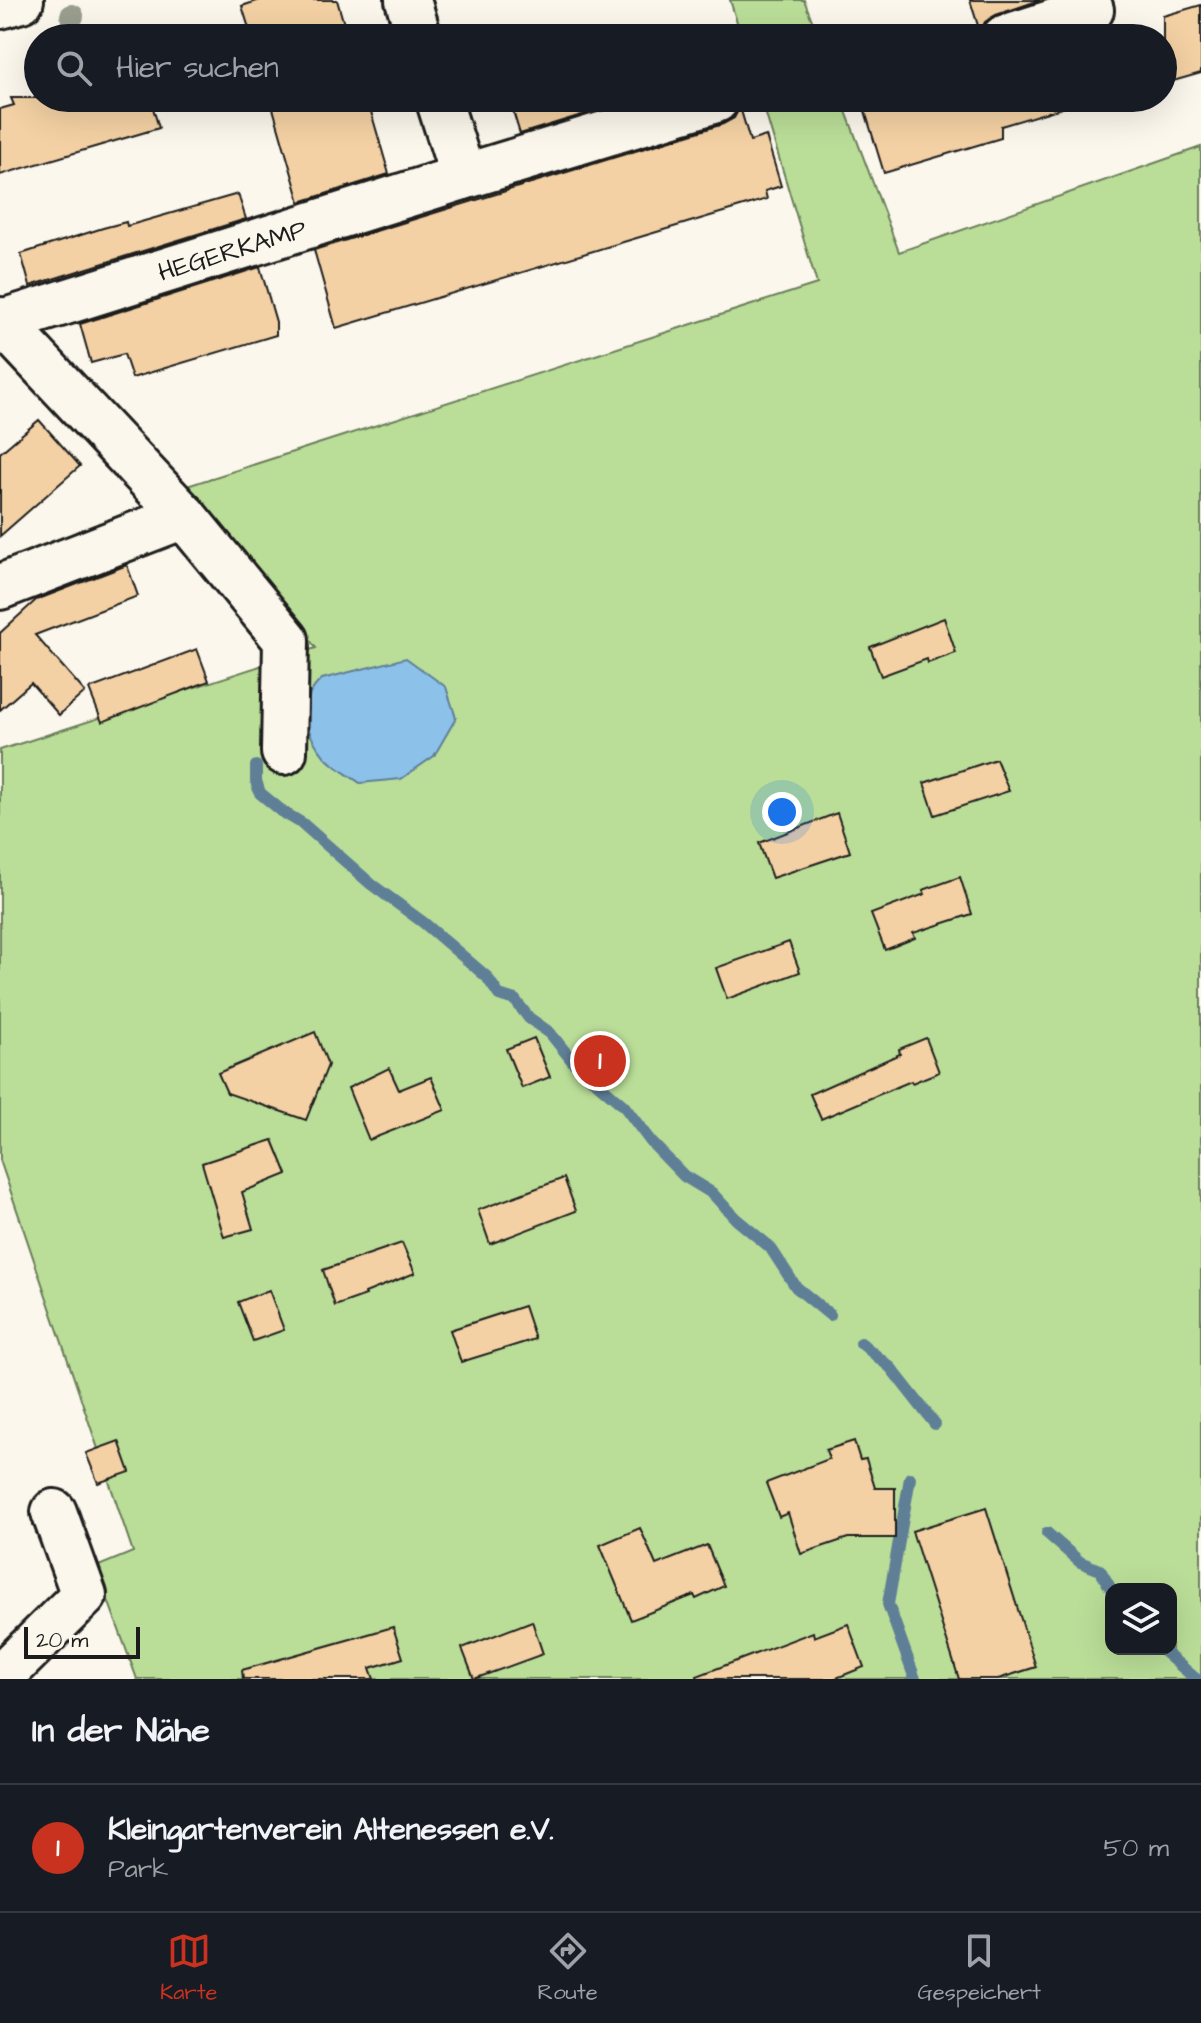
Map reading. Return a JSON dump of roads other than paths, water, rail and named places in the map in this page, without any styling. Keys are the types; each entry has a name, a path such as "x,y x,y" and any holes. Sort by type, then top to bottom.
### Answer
{"street":[{"path":"0,6 21,0"},
{"path":"408,0 415,24"},
{"path":"1043,24 1101,3"},
{"path":"442,112 463,177"},
{"name":"HEGERKAMP","path":"284,752 286,640 184,516 1,321 677,112"},
{"path":"0,587 184,516"},
{"path":"9,1676 84,1595 54,1512"}],"water":[{"path":"406,658 446,687 456,718 434,756 401,779 360,783 325,757 312,738 306,717 309,697 322,679"}],"waterway":[{"path":"256,766 260,793 303,824 371,884 424,923 487,977 499,995 515,1000 529,1018 550,1033 574,1063 624,1106 651,1142 684,1176 712,1193 736,1219 770,1247 796,1287 830,1315"},
{"path":"861,1343 891,1368 935,1424"},
{"path":"910,1478 888,1604 915,1679"},
{"path":"1047,1533 1080,1562 1100,1570 1108,1583"},
{"path":"1168,1655 1196,1679"}],"place":[{"name":"Kleingartenverein Altenessen e.V.","path":"600,1061"}]}
